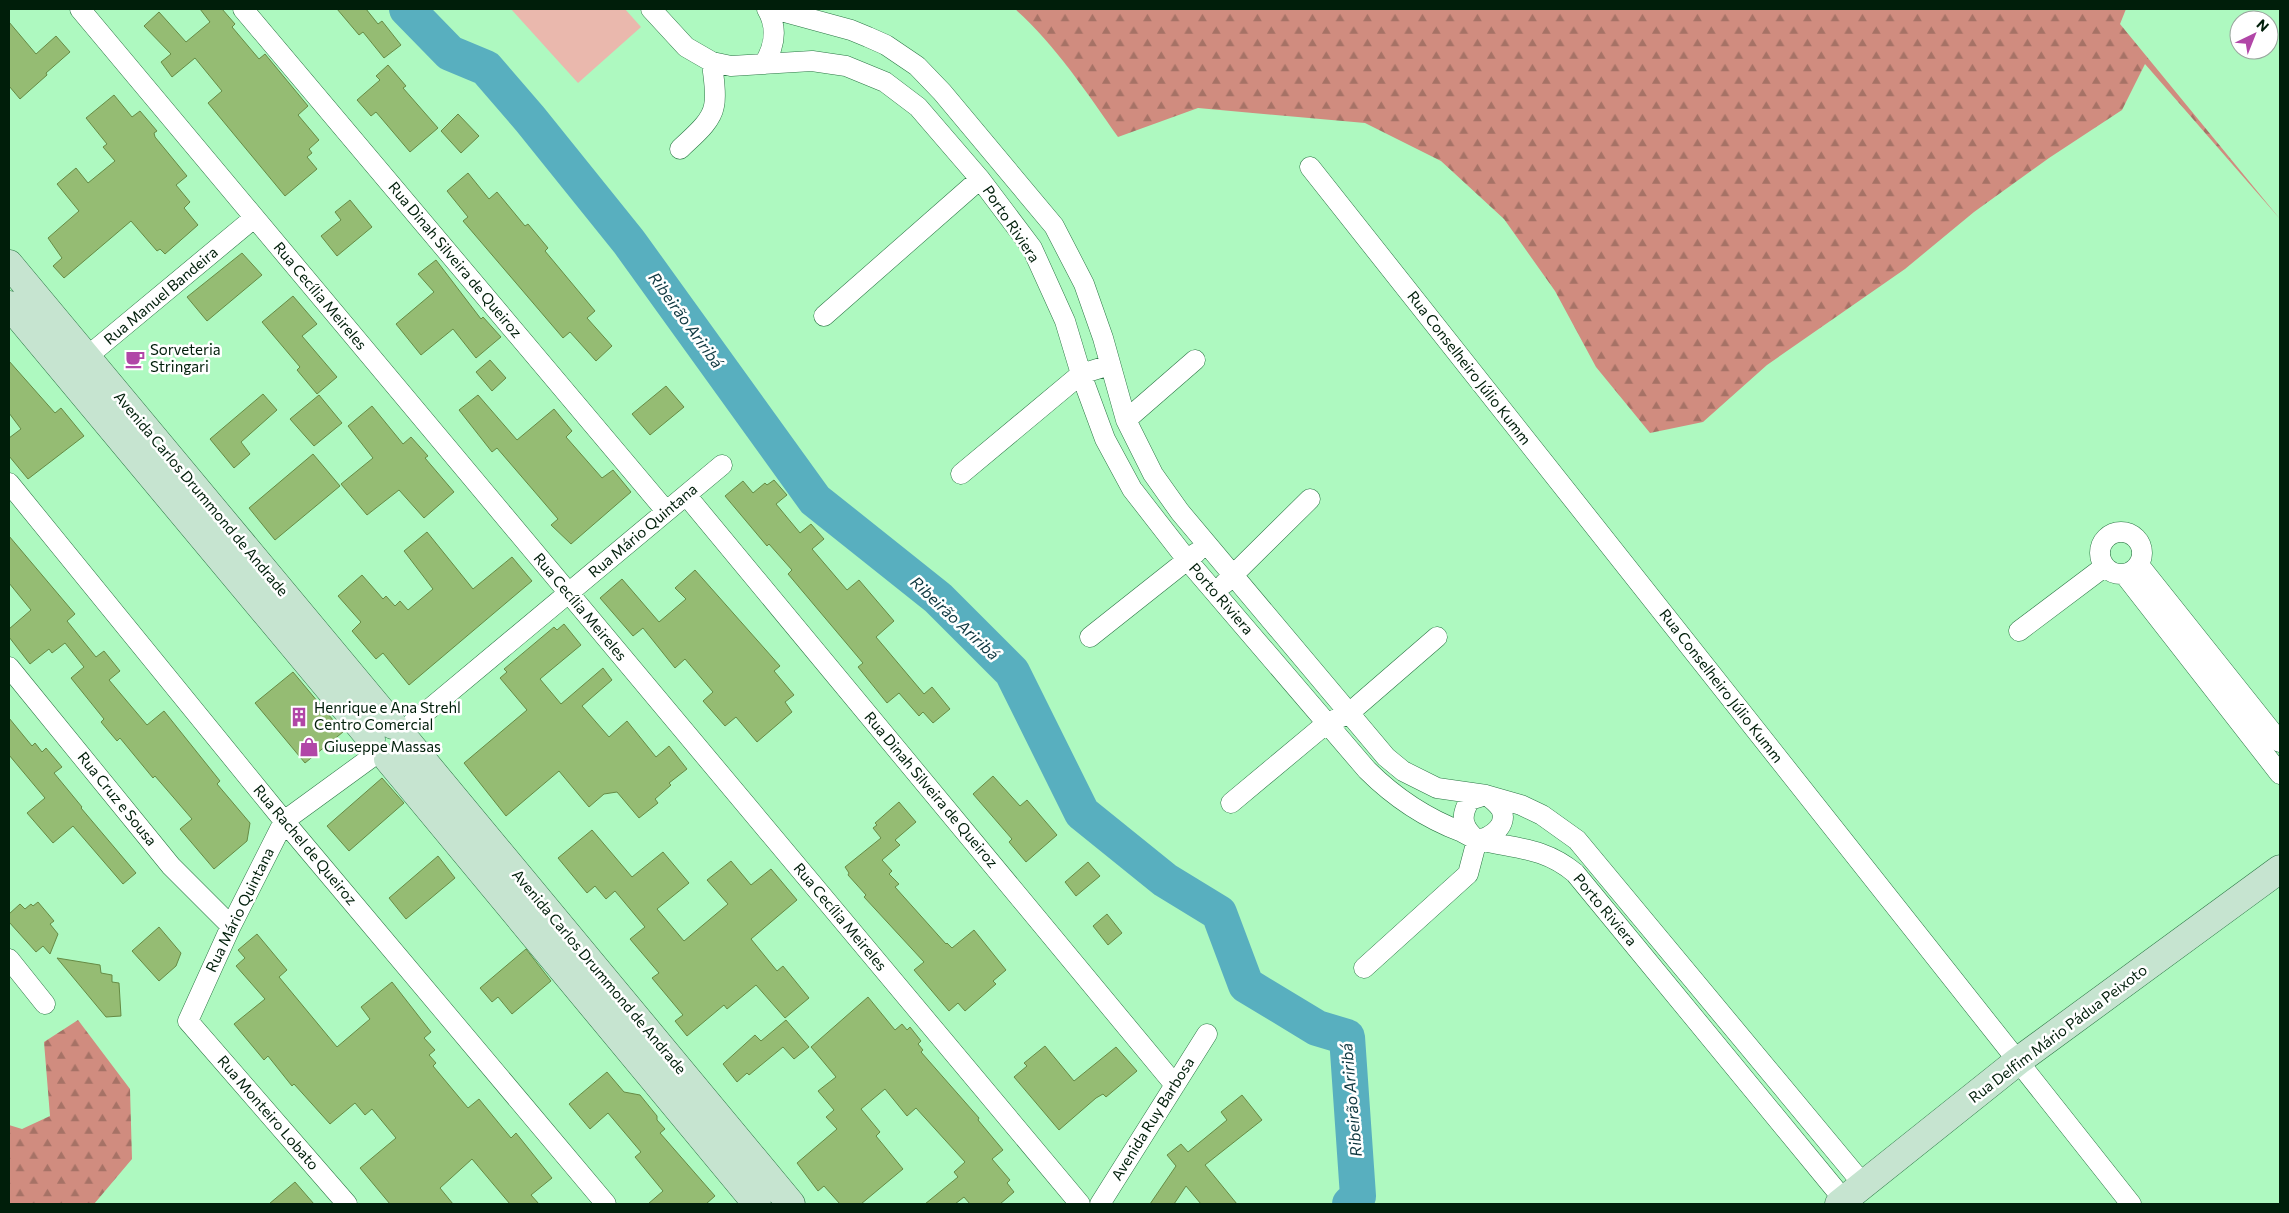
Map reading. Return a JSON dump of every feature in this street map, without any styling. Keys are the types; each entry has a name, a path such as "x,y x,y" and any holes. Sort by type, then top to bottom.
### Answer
{"main road":[{"name":"Avenida Carlos Drummond de Andrade","path":"9,264 20,294 77,366 389,741 791,1204"},
{"name":"Avenida Carlos Drummond de Andrade","path":"9,306 77,366"},
{"name":"Avenida Carlos Drummond de Andrade","path":"389,741 750,1201"},
{"name":"Rua Delfim Mário Pádua Peixoto","path":"1849,1196 2018,1061 2280,869"}],"street":[{"name":"Rua Cecília Meireles","path":"80,9 1080,1204"},
{"name":"Rua Dinah Silveira de Queiroz","path":"243,9 666,511"},
{"name":"Porto Riviera","path":"651,9 686,47 712,62 732,66 795,61 829,62 860,70 885,82 918,107 980,179 1032,248 1066,321 1081,374 1105,439 1120,469 1146,509 1326,723 1367,770 1394,795 1429,818 1478,840 1540,852 1564,864 1580,879 1782,1125 1849,1196"},
{"path":"764,64 774,45 772,17 768,9"},
{"name":"Porto Riviera","path":"774,9 868,37 902,56 930,79 1054,226 1084,284 1101,328 1126,420 1153,474 1180,512 1386,757 1422,782 1444,790 1486,795 1521,805 1561,827 1592,856 1801,1109 1849,1196"},
{"path":"680,149 705,124 712,112 714,96 712,62"},
{"name":"Rua Conselheiro Júlio Kumm","path":"1310,167 2131,1204"},
{"path":"824,316 980,179"},
{"name":"Rua Manuel Bandeira","path":"77,366 254,218"},
{"path":"1126,420 1195,360"},
{"path":"960,474 1081,374 1110,366"},
{"name":"Rua Mário Quintana","path":"188,1021 231,926 284,821 389,741 722,465"},
{"name":"Rua Rachel de Queiroz","path":"9,483 284,821 606,1204"},
{"name":"Rua Dinah Silveira de Queiroz","path":"686,495 1175,1084"},
{"path":"1215,591 1233,576 1310,499"},
{"path":"2116,532 2130,534 2140,544 2142,551 2131,569 2110,571 2104,566 2099,553 2101,546 2104,540 2116,532"},
{"path":"1090,637 1207,544"},
{"path":"2019,631 2104,566"},
{"path":"2131,569 2174,623 2260,716 2280,742"},
{"path":"2174,623 2244,728 2280,774"},
{"path":"1231,803 1326,723 1348,714 1437,637"},
{"name":"Rua Cruz e Sousa","path":"9,667 171,866 231,926"},
{"path":"2244,728 2260,716"},
{"path":"1486,795 1497,804 1502,812 1501,824 1494,834 1478,840 1467,831 1463,823 1464,812 1474,797 1486,795"},
{"path":"1364,968 1468,874 1478,840"},
{"path":"1635,945 1653,930"},
{"path":"9,959 45,1004"},
{"name":"Rua Monteiro Lobato","path":"188,1021 347,1204"},
{"name":"Avenida Ruy Barbosa","path":"1100,1204 1207,1034"},
{"path":"1782,1125 1801,1109"},
{"path":"750,1201 764,1172"}],"green space":[{"path":"1015,9 2126,9 2120,24 2280,219 2145,64 2122,110 2049,158 1974,212 1905,269 1767,365 1703,422 1650,433 1596,367 1555,291 1504,219 1441,161 1365,123 1198,108 1118,137 1057,53"},
{"path":"78,1020 130,1089 132,1159 94,1204 9,1204 9,1125 22,1129 50,1116 44,1042"}],"shaded area":[{"path":"511,9 625,9 641,27 578,83"}],"building":[{"path":"200,9 222,9 235,24 232,27 259,59 265,54 308,106 298,115 319,140 309,149 312,153 307,157 317,169 285,196 208,103 222,91 195,58 172,77 161,62 171,54 144,26 159,12 186,42 210,22"},
{"path":"337,9 366,9 378,24 382,21 401,45 384,58 363,32 359,35"},
{"path":"9,22 36,54 56,36 70,52 20,99 9,86"},
{"path":"388,65 406,86 403,88 438,128 410,152 376,112 371,116 357,100 380,80 376,76"},
{"path":"114,95 132,117 140,111 157,131 154,133 155,137 187,176 176,185 190,202 184,208 198,225 165,254 160,249 157,251 131,221 64,278 53,266 62,258 48,238 79,211 57,184 76,168 88,183 115,161 103,147 107,144 86,118"},
{"path":"458,114 479,136 461,153 441,131"},
{"path":"468,173 489,199 497,192 525,226 528,224 548,248 545,251 595,311 587,318 612,346 596,361 570,332 563,338 463,221 468,217 447,191"},
{"path":"350,200 372,227 337,256 321,236 341,220 335,212"},
{"path":"242,253 262,275 207,321 187,297"},
{"path":"436,260 481,319 483,317 501,337 476,358 453,329 421,355 396,324 434,292 418,274"},
{"path":"293,296 317,324 302,336 337,377 317,394 297,370 300,367 262,322"},
{"path":"490,360 506,378 492,391 476,372"},
{"path":"9,361 55,413 61,408 84,436 28,479 9,456 9,438 21,429 9,413"},
{"path":"666,386 684,407 650,435 632,414"},
{"path":"263,394 277,410 241,442 250,454 234,468 210,439"},
{"path":"319,395 342,423 314,446 290,419"},
{"path":"478,395 517,440 554,409 572,431 566,437 602,478 613,470 631,492 571,544 551,525 558,519 497,448 492,452 459,410"},
{"path":"372,406 403,444 411,437 428,456 425,458 454,492 424,518 399,490 367,515 341,484 373,458 348,426"},
{"path":"313,454 340,486 275,540 249,508"},
{"path":"774,480 787,495 776,504 800,533 811,524 824,539 812,549 847,590 859,580 894,621 876,637 924,694 932,687 950,709 933,723 923,712 919,716 899,693 887,703 858,667 863,663 788,574 792,570 769,544 767,546 725,496 743,481 753,493 765,483 767,485"},
{"path":"427,532 473,589 512,557 532,581 409,685 383,653 376,659 352,631 361,622 338,596 362,575 383,599 386,596 395,606 400,601 408,610 433,589 404,551"},
{"path":"9,536 75,614 67,621 96,657 104,651 120,671 109,680 147,725 164,711 220,781 217,784 250,823 247,841 214,869 180,829 192,819 155,776 153,778 120,738 117,741 101,722 104,719 71,678 84,667 65,643 52,653 49,649 30,664 9,637 9,629 31,610 9,583"},
{"path":"695,570 780,666 774,671 794,695 785,702 792,712 757,742 736,717 725,726 703,701 713,692 685,659 675,668 643,628 633,636 600,598 622,579 659,622 686,599 675,588"},
{"path":"564,624 581,645 540,679 561,704 603,668 612,680 582,706 609,737 627,721 656,757 669,746 687,769 669,783 671,785 655,799 658,803 639,818 617,792 604,794 589,807 559,771 506,816 464,763 527,710 500,678 507,672 504,669 554,627 557,630"},
{"name":"Henrique e Ana Strehl Centro Comercial","path":"293,672 343,732 305,763 255,703"},
{"path":"9,718 32,746 35,743 42,752 46,748 62,767 54,773 136,873 123,884 73,826 53,843 27,813 45,798 9,755"},
{"path":"993,776 1020,806 1027,800 1057,835 1026,862 1009,842 1012,839 973,794"},
{"path":"382,778 404,803 349,851 327,826"},
{"path":"899,802 916,822 895,840 900,845 882,860 892,871 889,874 899,884 895,887 946,944 952,948 974,930 1006,970 993,981 996,984 965,1011 958,1003 949,1011 914,970 924,962 864,897 866,895 848,875 849,873 845,867 881,838 873,828 877,825 875,823"},
{"path":"592,830 632,877 663,852 689,883 657,909 684,941 728,904 707,880 731,861 751,885 771,869 797,900 751,939 777,971 783,966 809,998 785,1018 756,985 727,1009 724,1005 687,1036 675,1021 683,1015 652,978 659,973 630,939 645,927 615,891 606,899 595,886 587,893 558,858"},
{"path":"438,856 455,878 406,919 389,898"},
{"path":"1088,862 1100,876 1076,896 1065,882"},
{"path":"38,902 54,921 50,924 58,934 50,954 43,946 36,952 9,922 9,914 20,904 25,909 31,904 33,906"},
{"path":"1107,914 1122,933 1108,945 1093,926"},
{"path":"159,927 181,953 176,966 159,981 132,951"},
{"path":"257,934 287,970 279,977 337,1047 370,1019 361,1007 392,982 431,1032 424,1038 435,1050 429,1055 436,1063 433,1066 468,1108 479,1099 511,1138 516,1133 552,1178 531,1195 539,1204 510,1204 472,1159 440,1188 453,1204 390,1204 360,1168 396,1138 372,1109 365,1115 355,1103 330,1124 294,1084 292,1086 268,1056 264,1060 234,1024 265,999 236,966 245,958 238,950"},
{"path":"526,949 551,981 512,1014 498,997 492,1002 480,988"},
{"path":"57,958 100,965 101,973 112,975 112,982 119,983 121,1016 106,1017"},
{"path":"868,997 895,1030 902,1024 907,1030 910,1027 921,1041 918,1044 923,1050 921,1052 979,1118 978,1120 1003,1150 992,1159 1010,1180 1007,1183 1014,1192 1000,1204 970,1204 964,1197 955,1204 925,1204 958,1177 954,1172 965,1162 916,1108 907,1116 885,1089 861,1109 880,1132 876,1136 903,1169 861,1204 840,1204 824,1186 818,1191 797,1163 837,1129 826,1117 834,1110 818,1091 836,1077 811,1047"},
{"path":"786,1020 809,1047 794,1059 783,1047 749,1075 747,1073 737,1082 723,1064 755,1035 761,1041"},
{"path":"1045,1046 1074,1081 1116,1047 1137,1071 1106,1097 1103,1094 1096,1098 1059,1130 1014,1077 1027,1066 1024,1063"},
{"path":"607,1072 624,1092 640,1095 657,1116 657,1120 665,1129 660,1133 715,1196 706,1204 648,1204 663,1191 635,1157 641,1152 608,1113 590,1129 569,1104"},
{"path":"1242,1095 1262,1120 1205,1165 1237,1204 1201,1204 1186,1186 1174,1204 1150,1204 1176,1166 1167,1155 1181,1144 1188,1152 1227,1120 1221,1112"},
{"path":"295,1182 314,1204 269,1204"}],"waterway":[{"name":"Ribeirão Ariribá","path":"407,9 450,53 486,68 530,119 629,242 815,500 938,598 1012,672 1082,813 1165,880 1219,913 1246,985 1317,1028 1347,1037 1358,1196 1350,1204"}],"place":[{"name":"Sorveteria Stringari","path":"135,359"},
{"name":"Henrique e Ana Strehl Centro Comercial","path":"299,717"},
{"name":"Giuseppe Massas","path":"309,747"}]}
